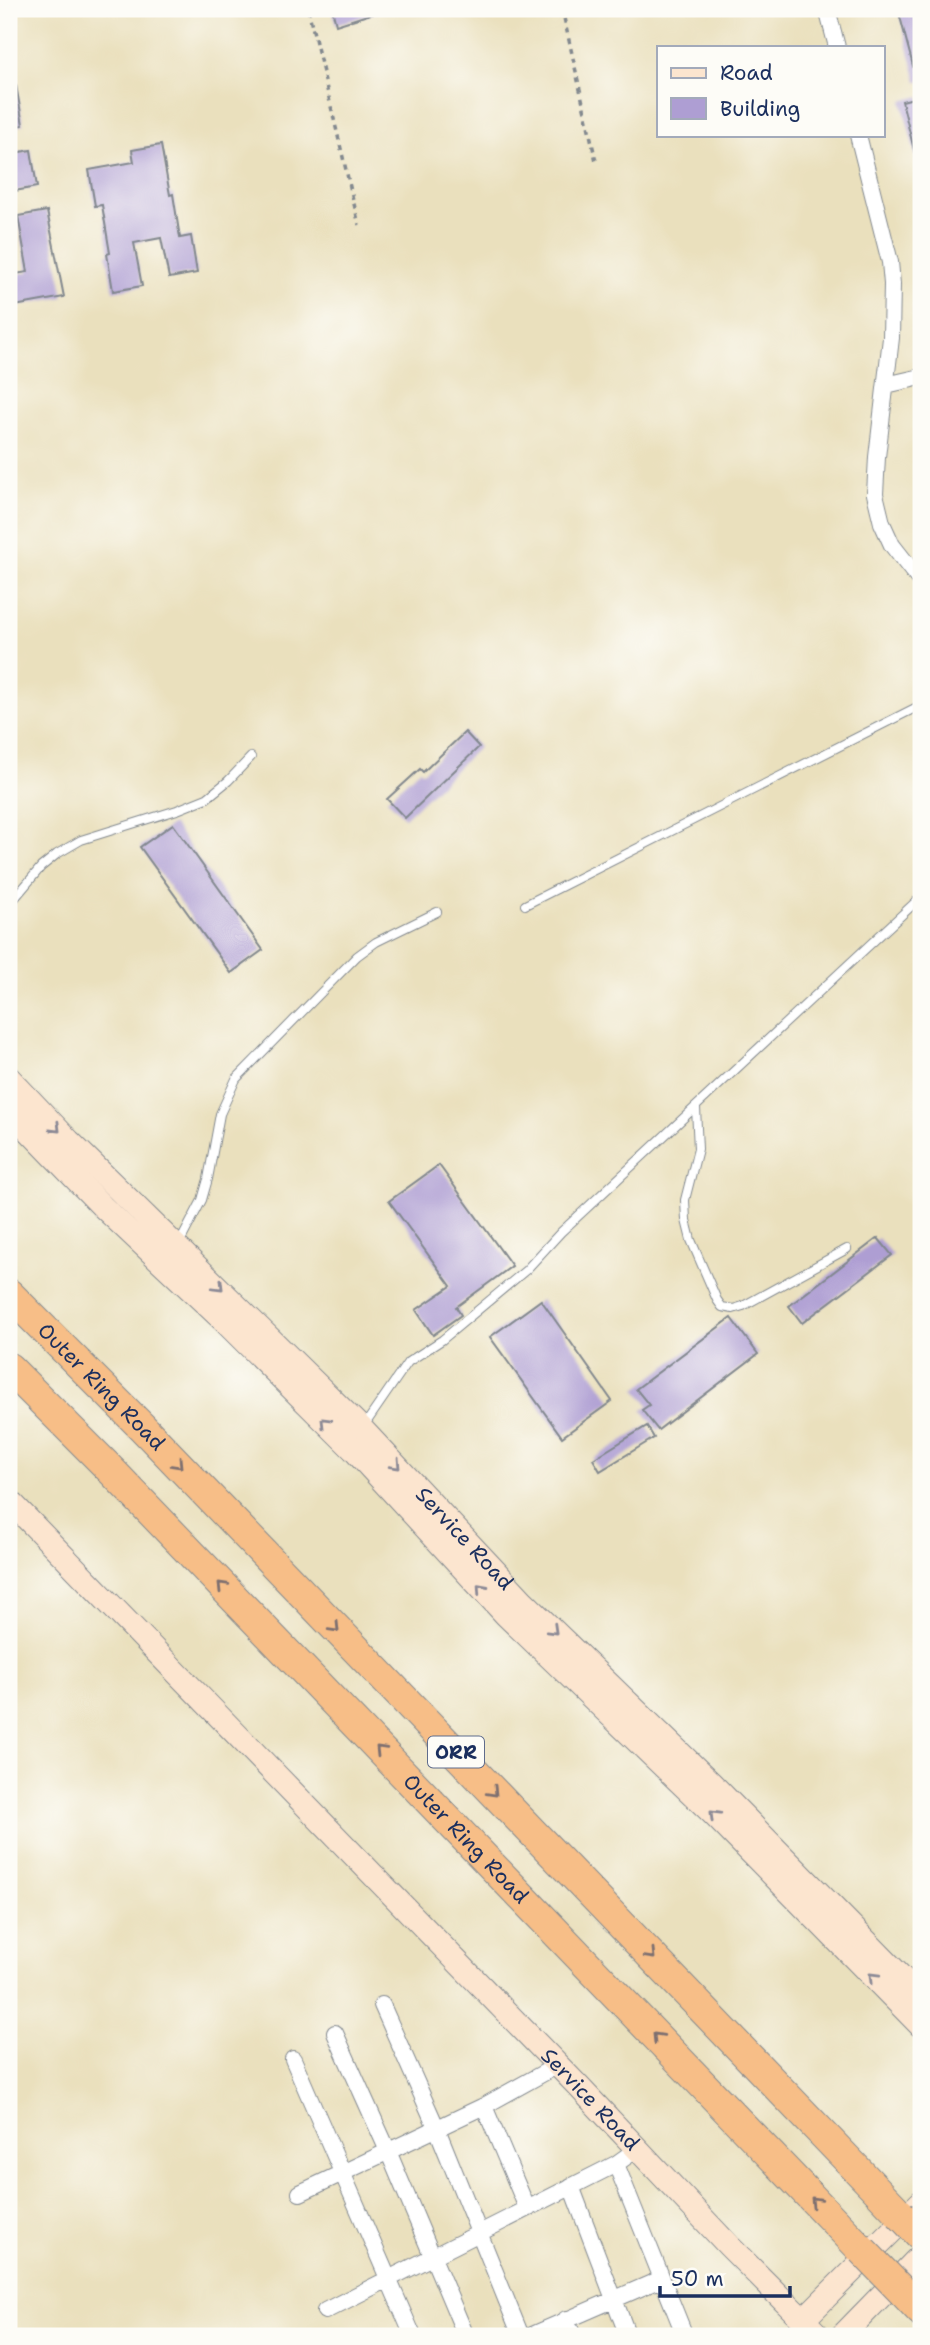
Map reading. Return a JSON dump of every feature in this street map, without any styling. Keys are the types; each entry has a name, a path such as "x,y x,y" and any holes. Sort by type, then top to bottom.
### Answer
{"highway":[{"name":"Outer Ring Road","path":"9,1294 911,2208 921,2236"},
{"name":"Outer Ring Road","path":"9,1368 105,1464 912,2302"}],"main road":[{"name":"Service Road","path":"9,1078 77,1149 362,1429 532,1610 712,1784 921,1997"},
{"path":"9,1110 102,1206 224,1321 354,1450 506,1615 713,1814 921,2026"},
{"name":"Service Road","path":"9,1500 811,2328"},
{"path":"811,2328 911,2208"},
{"path":"842,2336 921,2255"}],"street":[{"path":"827,9 836,46"},
{"path":"858,136 890,262 891,338 875,494 882,523 892,545 921,582"},
{"path":"886,385 921,377"},
{"path":"382,2005 438,2129 521,2336"},
{"path":"335,2033 467,2336"},
{"path":"293,2059 413,2336"},
{"path":"300,2193 438,2129 558,2065"},
{"path":"484,2106 527,2208"},
{"path":"325,2311 616,2164 637,2149"},
{"path":"616,2164 685,2336"},
{"path":"571,2186 628,2336"},
{"path":"530,2336 661,2279"},
{"path":"566,2319 573,2336"}],"lane":[{"path":"525,905 921,705"},
{"path":"9,905 41,867 57,854 81,840 207,798 251,757"},
{"path":"362,1429 408,1362 442,1340 526,1270 561,1232 921,897"},
{"path":"178,1247 202,1200 220,1114 236,1079 357,956 376,942 437,912"},
{"path":"696,1108 698,1149 685,1200 685,1220 706,1276 722,1307 733,1309 744,1306 847,1249"}],"path":[{"path":"308,9 359,225"},
{"path":"562,9 596,161"}],"building":[{"path":"332,9 376,9 377,12 336,25"},
{"path":"898,9 921,9 921,81 917,81"},
{"path":"16,85 23,125 9,127 9,86"},
{"path":"921,96 921,158 916,158 902,101"},
{"path":"161,145 180,238 191,236 197,273 169,278 161,238 134,243 142,286 113,291 102,205 95,206 89,170 134,162 132,150"},
{"path":"31,150 37,187 9,192 9,154"},
{"path":"47,211 64,297 9,307 9,275 28,272 18,216"},
{"path":"465,732 479,747 405,818 387,799 420,769 423,772"},
{"path":"173,824 263,950 231,973 140,847"},
{"path":"439,1165 512,1266 456,1307 461,1315 433,1335 416,1310 451,1286 389,1201"},
{"path":"878,1238 892,1255 802,1323 789,1306"},
{"path":"541,1300 612,1401 562,1437 490,1337"},
{"path":"731,1318 758,1354 658,1430 642,1410 649,1405 636,1389"},
{"path":"647,1426 654,1438 600,1471 593,1459"}]}
